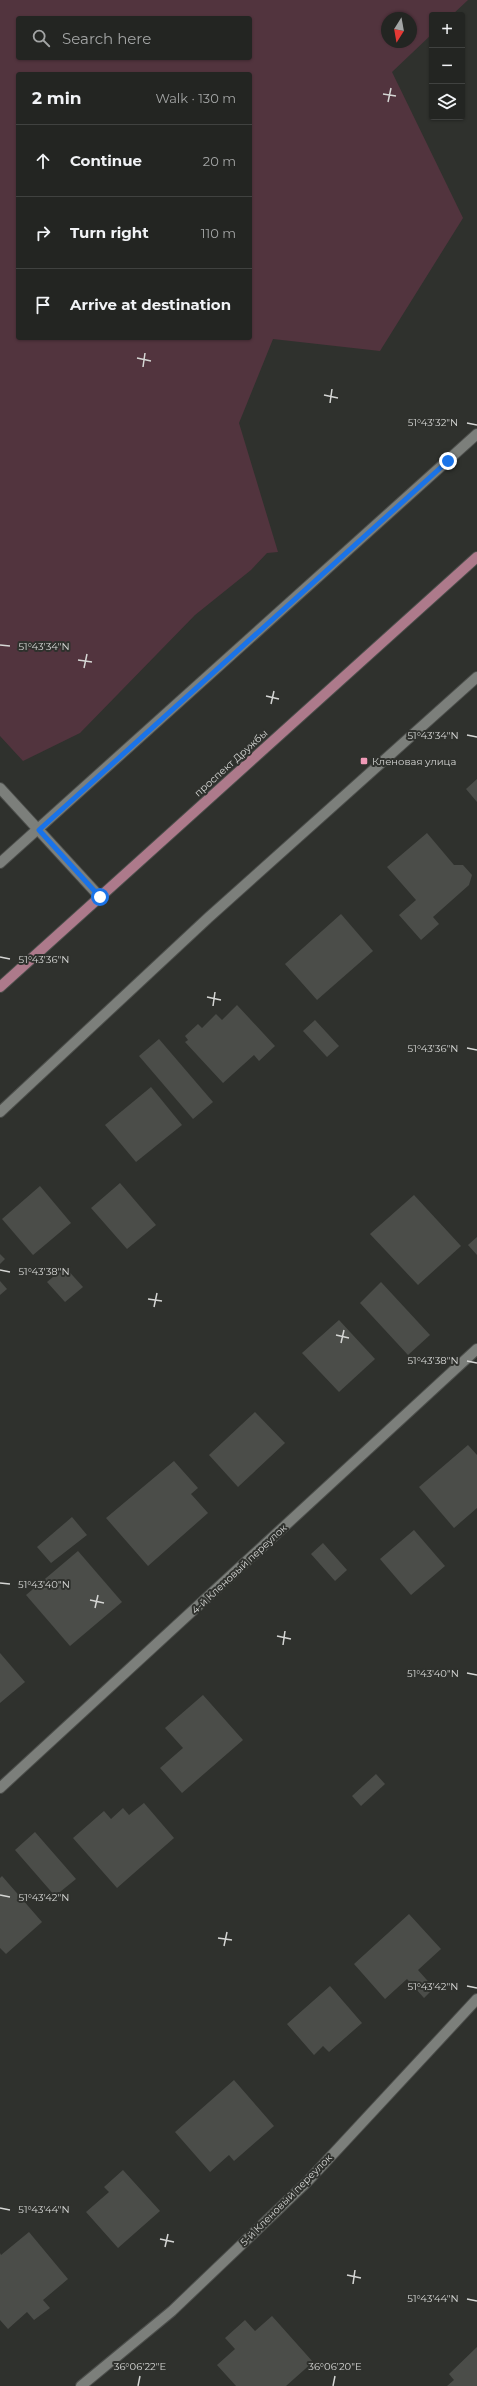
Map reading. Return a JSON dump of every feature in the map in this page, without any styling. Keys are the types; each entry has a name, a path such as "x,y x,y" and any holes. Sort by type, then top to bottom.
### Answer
{"main road":[{"name":"проспект Дружбы","path":"0,987 477,557"}],"street":[{"path":"0,863 39,830 477,434"},
{"path":"0,1112 214,913 477,676"},
{"path":"0,788 100,897"},
{"name":"4-й Кленовый переулок","path":"0,1788 477,1349"},
{"name":"5-й Кленовый переулок","path":"81,2386 172,2311 307,2182 477,1999"}],"shaded area":[{"path":"0,0 468,0 455,12 429,12 429,37 392,72 463,218 380,351 273,339 239,423 278,552 267,553 251,570 195,615 80,733 23,761 0,736"}],"building":[{"path":"477,779 477,802 466,789"},
{"path":"427,833 454,865 463,865 472,875 469,885 433,917 439,924 421,940 399,915 416,900 387,867"},
{"path":"341,914 373,951 317,1000 285,964"},
{"path":"237,1005 275,1046 259,1061 254,1055 223,1083 185,1042 188,1040 185,1036 198,1024 202,1028 216,1014 222,1020"},
{"path":"315,1020 339,1046 327,1057 303,1031"},
{"path":"159,1039 213,1102 193,1119 139,1056"},
{"path":"151,1087 182,1125 136,1162 105,1125"},
{"path":"120,1183 156,1225 127,1249 91,1208"},
{"path":"40,1186 71,1223 33,1255 2,1219"},
{"path":"414,1195 461,1246 418,1285 370,1234"},
{"path":"477,1237 477,1255 468,1245"},
{"path":"0,1254 5,1259 0,1264"},
{"path":"65,1267 83,1287 65,1302 47,1282"},
{"path":"0,1281 7,1289 0,1295"},
{"path":"381,1282 430,1335 408,1355 360,1303"},
{"path":"339,1320 375,1359 339,1392 302,1353"},
{"path":"255,1412 285,1443 238,1487 209,1455"},
{"path":"468,1445 477,1455 477,1508 454,1528 419,1487"},
{"path":"174,1461 198,1488 191,1494 208,1513 148,1566 106,1518"},
{"path":"72,1517 87,1535 51,1563 37,1547"},
{"path":"414,1530 445,1566 411,1595 380,1559"},
{"path":"323,1543 347,1570 335,1581 311,1554"},
{"path":"78,1551 122,1602 70,1646 26,1595"},
{"path":"0,1653 25,1682 0,1703"},
{"path":"203,1695 243,1740 182,1793 160,1768 183,1748 165,1728"},
{"path":"376,1774 385,1784 361,1806 352,1796"},
{"path":"144,1803 174,1838 117,1888 73,1838 104,1811 111,1819 123,1808 129,1815"},
{"path":"35,1832 76,1879 55,1896 15,1850"},
{"path":"2,1876 42,1922 6,1954 0,1948 0,1878"},
{"path":"409,1914 441,1949 418,1970 434,1988 424,1998 407,1979 385,1999 354,1964"},
{"path":"330,1986 362,2023 329,2052 323,2046 314,2055 287,2024"},
{"path":"234,2080 274,2126 234,2161 229,2155 210,2172 175,2132"},
{"path":"123,2170 160,2211 118,2248 86,2212 109,2192 104,2187"},
{"path":"29,2232 68,2279 43,2300 50,2308 34,2320 27,2312 8,2329 0,2320 0,2253 1,2255"},
{"path":"272,2316 313,2362 286,2386 236,2386 217,2365 235,2349 225,2338 245,2320 255,2331"},
{"path":"477,2347 477,2386 447,2386 454,2380 449,2374"}],"place":[{"name":"Кленовая улица","path":"364,761"}],"route":[{"path":"100,897 39,830 448,461"}]}
